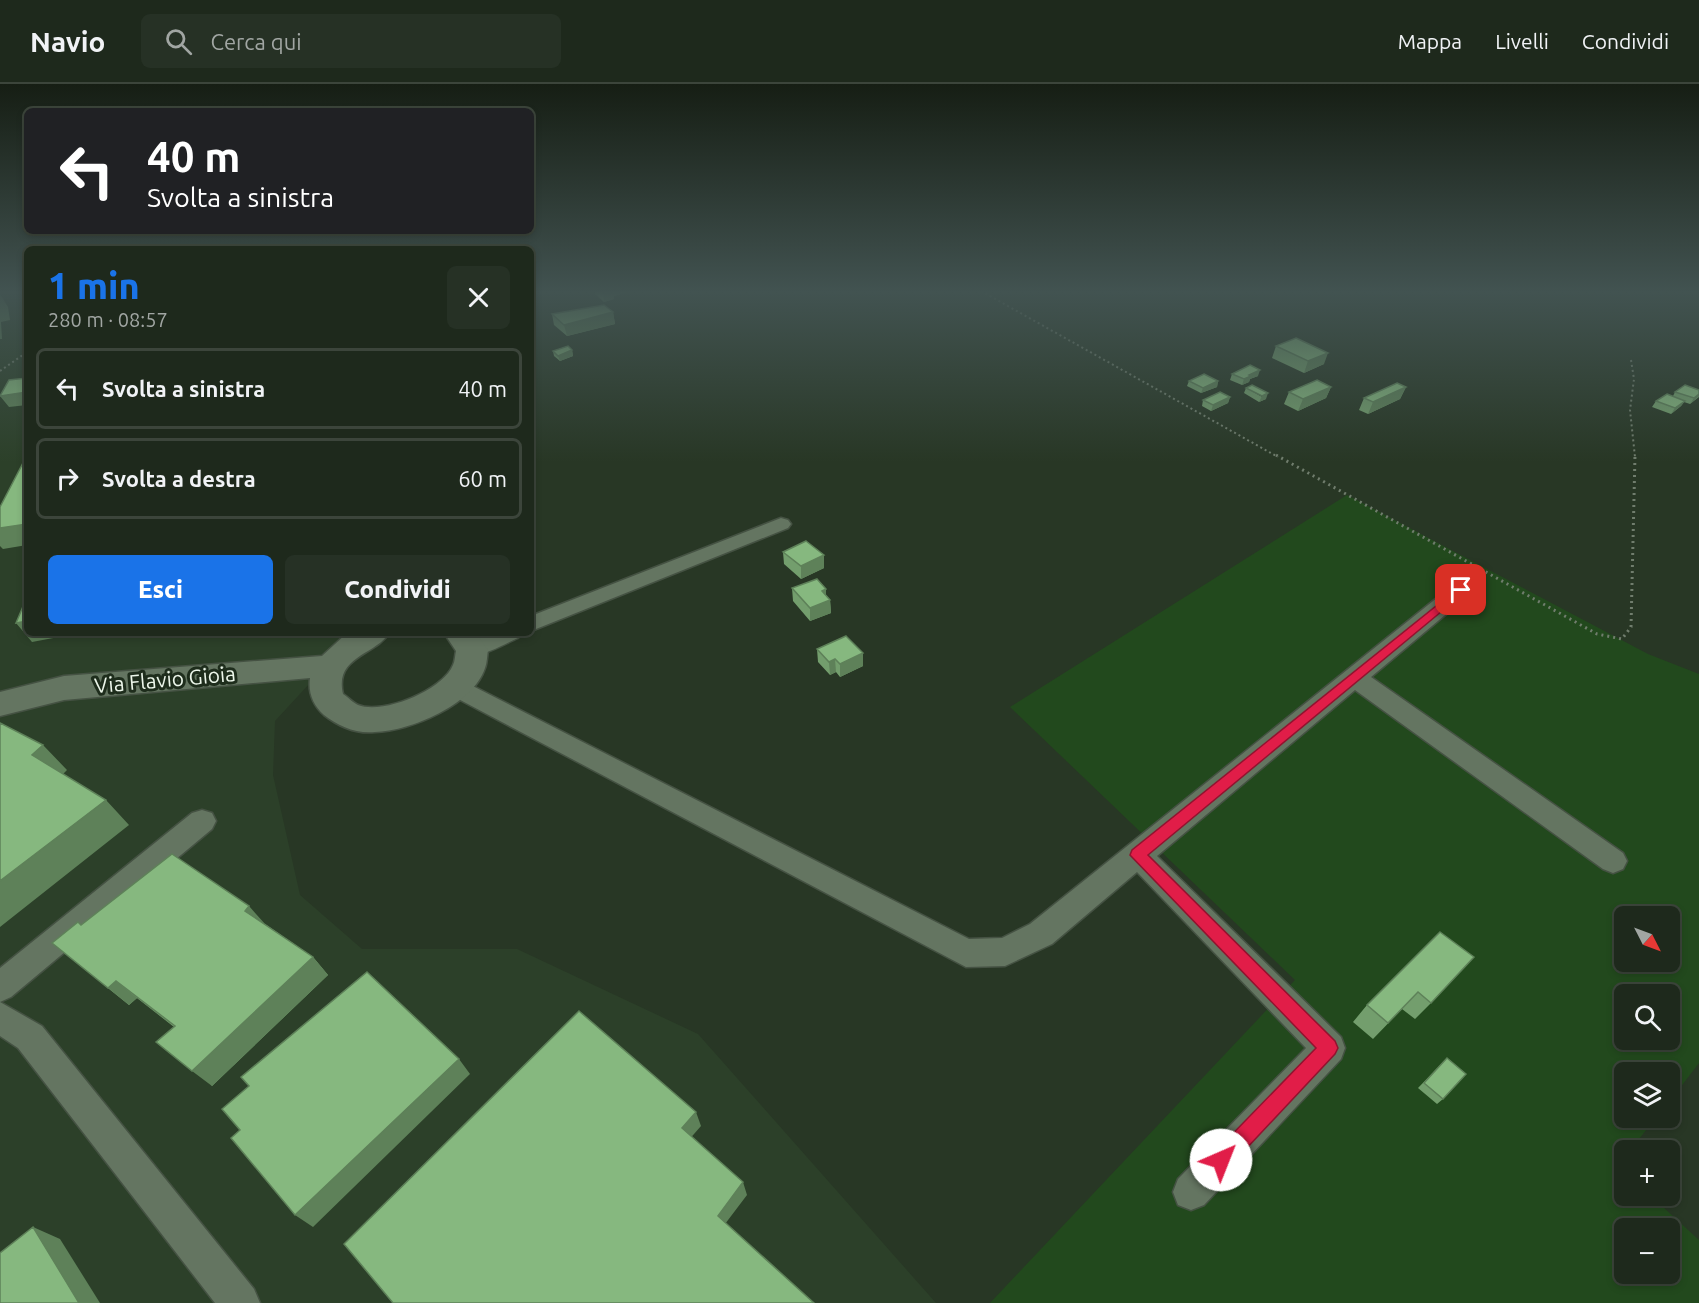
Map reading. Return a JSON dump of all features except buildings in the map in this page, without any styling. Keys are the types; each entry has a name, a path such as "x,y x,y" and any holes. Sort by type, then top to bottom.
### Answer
{"main road":[{"path":"369,636 351,646 332,667 326,677 325,693 334,707 350,716 373,720 399,717 424,708 455,687 462,680 470,663 465,641"},
{"name":"Via Flavio Gioia","path":"0,704 63,688 296,667 332,667"}],"street":[{"path":"534,623 781,524"},
{"path":"455,687 966,953 1005,952 1041,934 1461,590"},
{"path":"465,641 493,636"},
{"path":"1354,677 1613,861"},
{"path":"0,987 202,821"},
{"path":"1138,855 1329,1048 1191,1192"},
{"path":"0,1017 30,1037 240,1303"}],"path":[{"path":"1083,348 1597,634 1622,639 1631,627 1635,460 1630,410 1634,379 1631,360"},
{"path":"0,371 8,363 24,354"}],"shaded area":[{"path":"0,348 24,348 24,636 353,636 275,721 273,775 300,895 362,949 517,949 698,1034 936,1303 0,1303"}],"green space":[{"path":"1347,495 1648,654 1699,674 1699,1063 1680,1088 1680,1062 1614,1062 1614,1128 1648,1128 1638,1140 1614,1140 1614,1206 1662,1206 1675,1218 1614,1218 1614,1284 1680,1284 1680,1223 1699,1240 1699,1303 990,1303 1295,980 1010,707"}],"route":[{"path":"1221,1160 1329,1048 1138,855 1461,590"}]}
